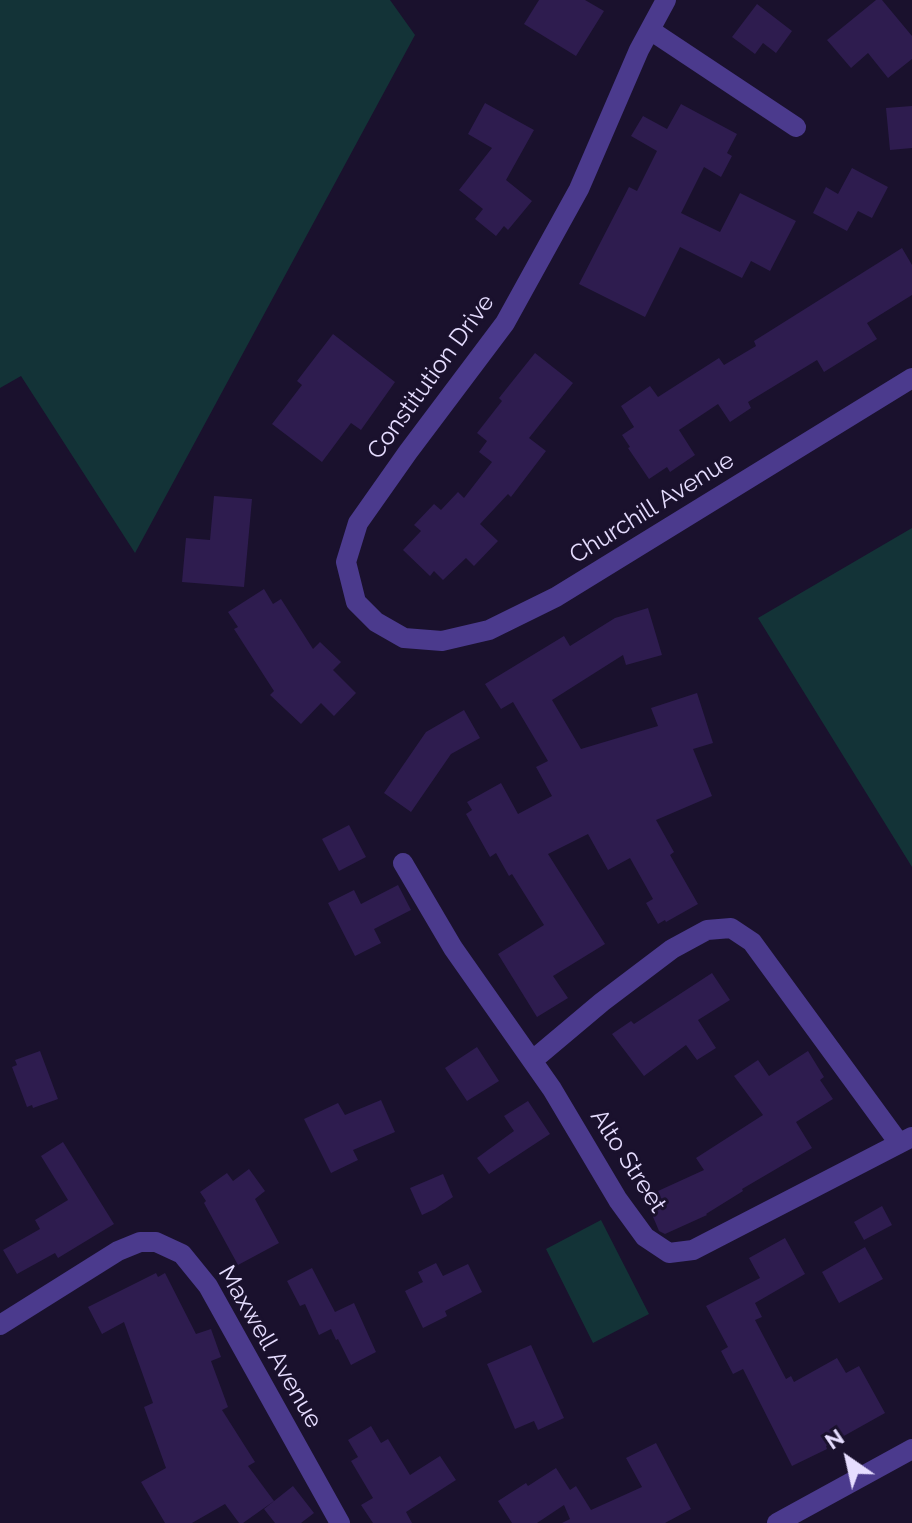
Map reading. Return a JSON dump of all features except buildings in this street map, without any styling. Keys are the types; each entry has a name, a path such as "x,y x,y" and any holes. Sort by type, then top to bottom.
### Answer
{"street":[{"name":"Constitution Drive","path":"404,638 376,622 356,602 346,562 358,523 505,323 579,189 639,50 666,0"},
{"path":"650,30 796,127"},
{"name":"Churchill Avenue","path":"404,638 442,641 489,630 556,597 912,378"},
{"name":"Alto Street","path":"403,863 453,948 533,1060 618,1200 645,1237 669,1253 693,1250 905,1140"},
{"path":"533,1060 672,949 707,930 731,928 752,942 905,1140"},
{"name":"Maxwell Avenue","path":"0,1325 118,1251 140,1242 156,1242 182,1254 208,1286 340,1523"},
{"path":"777,1523 912,1449"}],"green space":[{"path":"0,0 390,0 415,35 135,553 21,376 0,388"},
{"path":"912,528 912,867 758,618"},
{"path":"601,1220 649,1314 593,1343 546,1249"}]}
